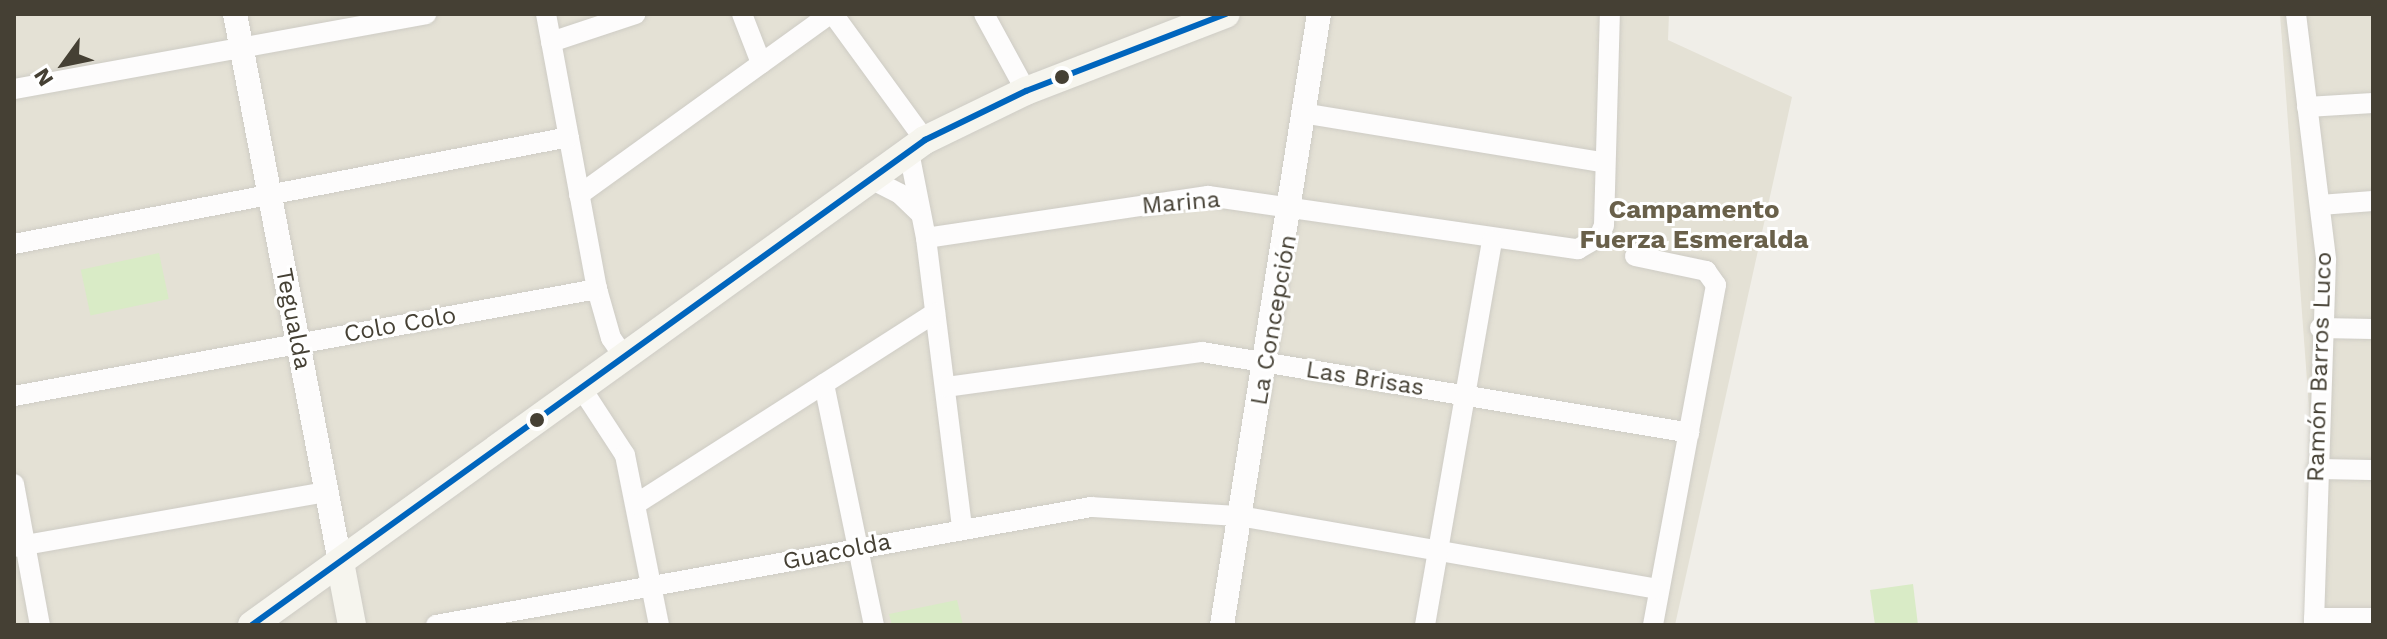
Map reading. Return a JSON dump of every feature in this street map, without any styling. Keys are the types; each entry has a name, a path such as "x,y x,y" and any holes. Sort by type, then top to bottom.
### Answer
{"main road":[{"path":"252,625 917,146 1026,91 1219,18"},
{"name":"Tegualda","path":"340,562 352,625"}],"street":[{"name":"Tegualda","path":"235,14 340,562"},
{"path":"14,89 426,14"},
{"path":"546,14 597,289 611,338 623,355"},
{"path":"551,42 635,14"},
{"path":"742,14 761,63"},
{"path":"579,195 832,14 917,146 921,214 962,528"},
{"path":"984,14 1026,91"},
{"name":"La Concepción","path":"1222,625 1308,114 1319,14"},
{"path":"1308,114 1601,162 1610,14"},
{"name":"Ramón Barros Luco","path":"2296,14 2326,260 2320,328 2314,621"},
{"path":"2307,107 2373,103"},
{"path":"14,244 271,197 569,137"},
{"name":"Marina","path":"926,238 1192,197 1293,208 1492,240 1578,249 1599,237 1604,225 1601,162"},
{"path":"871,179 921,214"},
{"path":"2320,205 2373,201"},
{"path":"1425,625 1435,549 1492,240"},
{"path":"1635,256 1706,271 1716,285 1653,625"},
{"name":"Colo Colo","path":"14,396 597,289"},
{"path":"636,504 935,313"},
{"path":"2320,328 2373,329"},
{"name":"Las Brisas","path":"946,387 1202,352 1689,433"},
{"path":"824,384 874,625"},
{"path":"580,386 620,444 636,504 659,625"},
{"path":"2317,469 2373,470"},
{"path":"14,484 20,546 40,625"},
{"path":"20,546 325,492"},
{"name":"Guacolda","path":"436,625 1091,507 1240,516 1659,589"},
{"path":"2314,621 2373,618"}],"shaded area":[{"path":"14,14 1669,14 1668,40 1792,97 1675,625 14,625"},
{"path":"2280,14 2373,14 2373,625 2325,625"}],"green space":[{"path":"159,253 169,299 91,316 81,270"},
{"path":"1913,584 1918,625 1875,625 1870,590"},
{"path":"957,600 963,625 892,625 889,614"}],"transit line":[{"path":"252,625 925,140 1026,91 1226,14"}],"district":[{"name":"Campamento Fuerza Esmeralda","path":"1694,225"}]}
